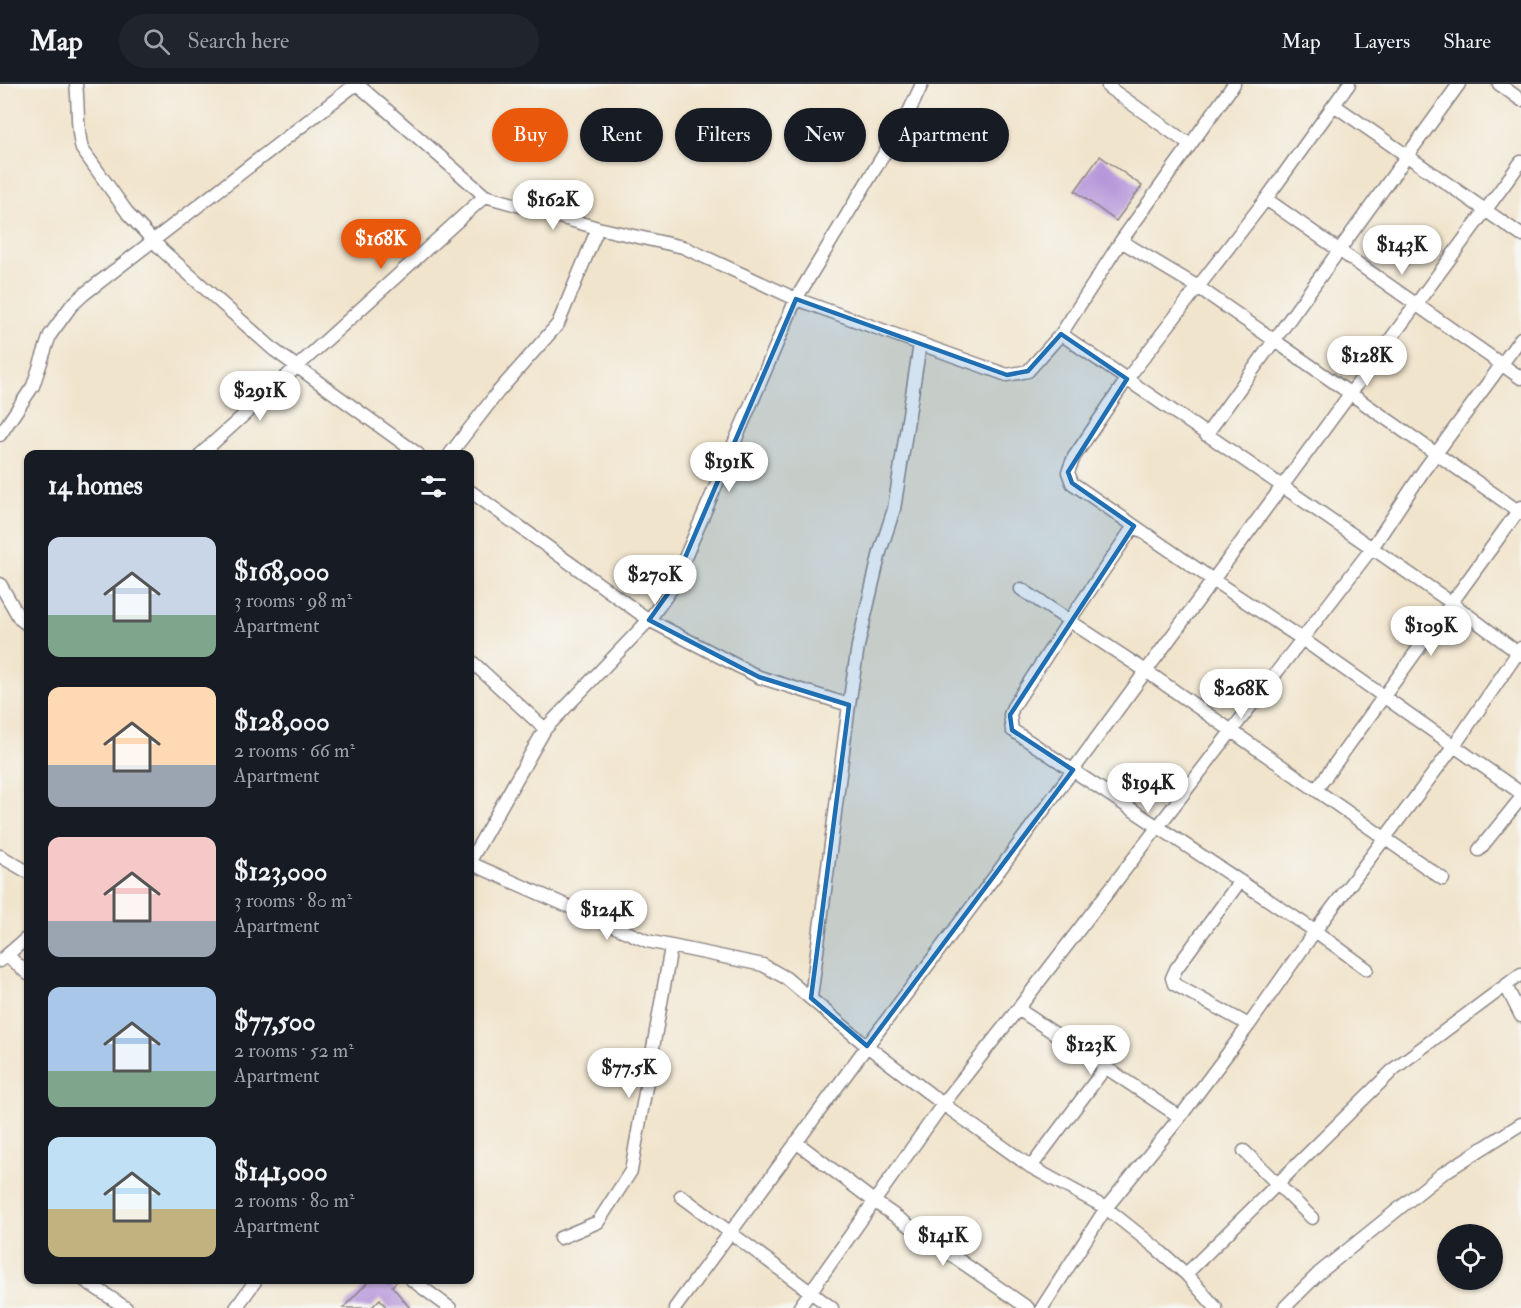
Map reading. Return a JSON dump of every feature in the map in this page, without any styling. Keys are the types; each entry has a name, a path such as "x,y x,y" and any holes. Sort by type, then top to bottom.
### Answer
{"street":[{"path":"76,84 79,103 79,138 82,149 129,214 154,241 274,350 412,450"},
{"path":"0,435 33,386 50,335 59,320 84,294 356,84 485,196 598,228 683,247 796,299 1007,375 1028,371 1061,334 1122,241 1234,84"},
{"path":"474,855 545,729 649,620 672,588 796,299 907,116 922,84"},
{"path":"1110,84 1108,87 1190,145"},
{"path":"1349,84 1266,199 1127,379 1074,457 1068,472 1072,483 1302,639 1521,793"},
{"path":"1206,435 1459,84"},
{"path":"1499,84 1521,100"},
{"path":"1334,105 1521,235"},
{"path":"675,1308 1521,162"},
{"path":"205,450 485,196"},
{"path":"1266,199 1521,378"},
{"path":"453,450 498,392 558,324 598,228"},
{"path":"1122,241 1198,287 1520,511 1316,790"},
{"path":"1042,1308 1106,1208 1180,1117 1249,1025 1315,931 1454,746 1520,652 1061,334"},
{"path":"799,1308 943,1104 1372,548 1436,454 1521,338"},
{"path":"811,998 858,646 880,552 894,509 920,344"},
{"path":"474,495 649,620 759,677 849,705"},
{"path":"1134,526 1013,706 1010,715 1012,730 1315,931 1367,969"},
{"path":"0,584 24,615"},
{"path":"1021,589 1146,671 1443,879"},
{"path":"474,664 545,729"},
{"path":"1479,850 1521,798"},
{"path":"0,856 24,870"},
{"path":"474,864 647,941 763,965 786,978 867,1046 943,1104 1031,1167 1106,1208 1155,1246 1186,1274 1216,1308"},
{"path":"1240,881 1176,969 1172,978 1174,984 1249,1025"},
{"path":"24,940 4,958 24,971"},
{"path":"560,1238 598,1222 631,1171 671,947"},
{"path":"1186,1274 1395,1068 1521,974"},
{"path":"1506,986 1521,1016"},
{"path":"1018,1009 1180,1117"},
{"path":"1031,1167 1105,1068"},
{"path":"1284,1308 1319,1273 1442,1174 1521,1124"},
{"path":"796,1142 875,1202 1028,1308"},
{"path":"1244,1151 1312,1218"},
{"path":"681,1196 831,1308"},
{"path":"90,1284 126,1308"},
{"path":"236,1308 253,1284"},
{"path":"417,1284 450,1308"}],"highlighted area":[{"path":"796,299 1007,375 1028,371 1061,334 1127,379 1068,472 1072,483 1134,526 1010,715 1012,730 1073,770 867,1046 811,998 849,705 759,677 649,620 672,588"}],"building":[{"path":"1100,156 1142,186 1116,221 1075,191"},
{"path":"366,1284 394,1284 392,1286 410,1308 387,1308 380,1299 371,1308 343,1308"}]}
